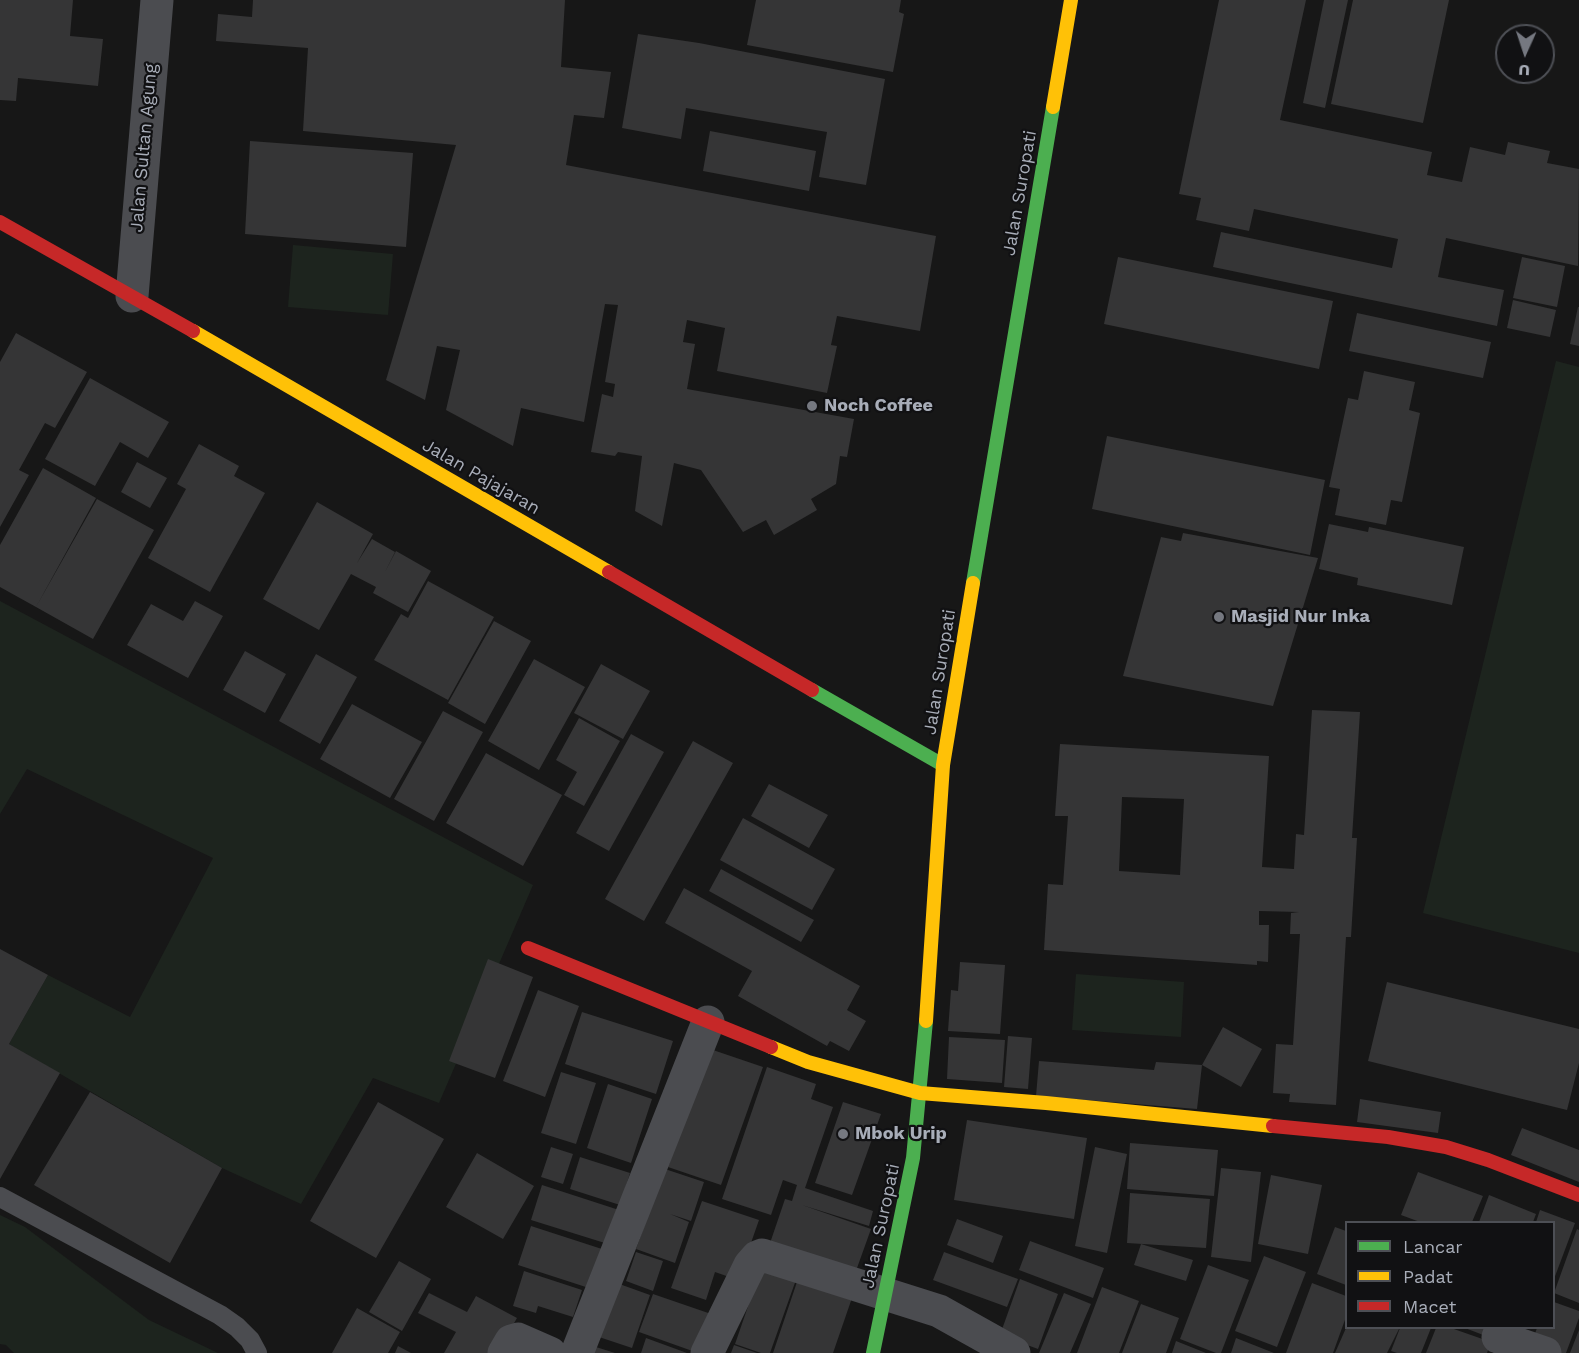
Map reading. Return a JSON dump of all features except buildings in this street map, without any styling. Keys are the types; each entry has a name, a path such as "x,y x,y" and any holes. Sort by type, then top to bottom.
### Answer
{"street":[{"name":"Jalan Sultan Agung","path":"132,296 157,0"},
{"name":"Jalan Suropati","path":"873,1353 913,1158 920,1093 943,765 1071,0"},
{"name":"Jalan Pajajaran","path":"0,222 943,765"},
{"path":"528,948 808,1062 920,1093 1035,1102 1388,1137 1446,1147 1488,1160 1579,1195"},
{"path":"577,1353 708,1022"},
{"path":"707,1353 750,1264 757,1257 769,1256 939,1311 1014,1353"},
{"path":"1498,1337 1545,1353"},
{"path":"504,1353 511,1341 518,1339 550,1353"}],"lane":[{"path":"0,1197 220,1315 250,1340 257,1353"}],"shaded area":[{"path":"293,245 393,254 388,315 288,307"},
{"path":"1556,361 1579,367 1579,953 1423,913"},
{"path":"0,601 533,885 439,1103 373,1078 301,1204 222,1168 9,1044 48,975 130,1017 213,858 27,769 0,814"},
{"path":"1076,974 1184,982 1181,1037 1072,1030"},
{"path":"0,1215 25,1227 149,1320 218,1353 14,1353 6,1345 0,1344"}],"traffic: fast":[{"path":"973,583 1053,107"},
{"path":"812,690 943,765"},
{"path":"873,1353 913,1158 926,1021"}],"traffic: slow":[{"path":"1053,107 1071,0"},
{"path":"193,331 609,572"},
{"path":"926,1021 943,765 973,583"},
{"path":"771,1047 808,1062 920,1093 1273,1126"}],"traffic: jam":[{"path":"0,222 193,331"},
{"path":"609,572 812,690"},
{"path":"528,948 771,1047"},
{"path":"1273,1126 1388,1137 1446,1147 1488,1160 1579,1195"}],"place":[{"name":"Noch Coffee","path":"812,406"},
{"name":"Masjid Nur Inka","path":"1219,617"},
{"name":"Mbok Urip","path":"843,1134"}]}
